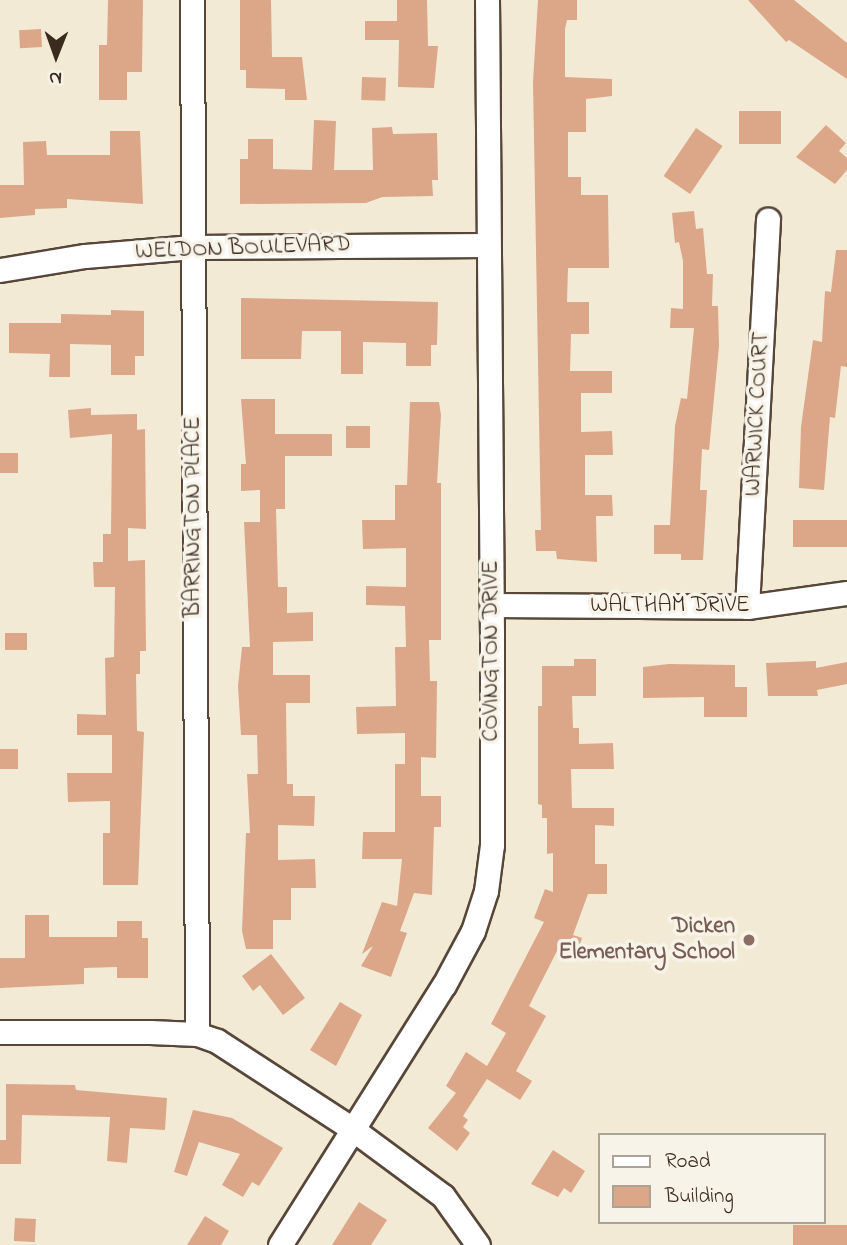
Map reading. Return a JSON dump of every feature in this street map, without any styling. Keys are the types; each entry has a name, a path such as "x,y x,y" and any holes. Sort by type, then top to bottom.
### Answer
{"street":[{"name":"BARRINGTON PLACE","path":"192,0 197,1034"},
{"name":"COVINGTON DRIVE","path":"280,1245 351,1128 444,985 473,931 485,891 492,845 487,0"},
{"name":"WARWICK COURT","path":"747,607 768,220"},
{"name":"WELDON BOULEVARD","path":"0,270 85,256 193,247 487,245"},
{"name":"WALTHAM DRIVE","path":"492,605 747,607 847,593"},
{"path":"0,1032 197,1034 217,1041 351,1128 443,1196 478,1245"}],"building":[{"path":"108,0 143,0 142,72 127,72 127,100 99,100 99,45 107,45"},
{"path":"240,0 271,0 272,57 302,57 307,100 285,100 285,89 246,88 246,70 240,70"},
{"path":"397,0 427,0 428,46 438,46 434,88 398,87 399,40 365,40 365,21 397,21"},
{"path":"538,0 577,0 577,20 567,20 565,29 565,77 612,79 612,96 586,99 586,132 568,132 568,177 581,177 581,195 608,195 609,268 568,268 567,302 589,302 589,334 571,334 570,371 612,371 612,393 581,393 581,432 612,431 613,455 585,455 585,495 612,495 613,516 596,516 597,562 557,559 556,551 536,551 535,530 541,530 533,82"},
{"path":"748,0 794,0 847,43 847,79 789,40 786,42"},
{"path":"41,29 42,47 20,48 19,30"},
{"path":"362,77 386,78 385,101 361,100"},
{"path":"739,111 781,111 781,144 739,144"},
{"path":"314,120 336,121 334,170 373,170 372,128 392,127 393,134 437,133 438,180 432,180 433,196 382,197 366,203 240,204 240,159 248,159 248,139 273,139 273,169 312,170"},
{"path":"826,125 846,143 839,151 847,158 847,170 835,184 796,157"},
{"path":"696,128 723,146 690,194 664,176"},
{"path":"110,131 140,131 143,204 67,199 67,208 35,209 35,215 0,218 0,185 24,185 23,142 46,141 47,155 110,155"},
{"path":"694,211 696,229 703,228 707,274 713,274 712,306 718,306 719,346 709,450 702,449 700,490 707,490 703,560 681,560 681,554 654,554 654,525 670,525 675,426 681,398 687,399 694,328 670,328 671,308 683,309 683,261 679,242 675,243 672,213"},
{"path":"836,250 847,250 847,367 841,366 835,418 830,417 824,490 799,488 801,427 813,340 822,342 825,291 831,292"},
{"path":"241,298 438,302 437,345 431,345 431,366 406,366 406,343 363,342 363,374 341,374 341,331 302,331 301,359 241,359"},
{"path":"111,310 144,311 144,356 135,356 135,375 111,375 111,345 70,344 70,377 49,377 50,354 9,353 9,323 61,323 61,314 111,315"},
{"path":"241,399 275,399 275,434 332,434 332,456 285,456 285,509 276,509 278,587 287,587 287,613 313,612 313,641 273,642 273,675 310,675 310,703 286,703 287,784 293,784 293,796 315,796 314,826 278,825 278,860 315,859 316,888 291,888 291,920 273,920 273,949 246,949 242,931 246,833 250,833 247,774 258,774 257,735 241,735 238,686 242,647 250,647 244,522 260,522 260,490 241,491 241,464 246,464"},
{"path":"410,402 439,402 441,415 437,483 441,483 441,640 429,640 430,681 437,681 436,758 421,757 421,796 441,796 441,827 434,827 432,895 414,893 400,931 407,933 391,977 361,966 373,946 362,954 382,902 397,906 402,859 362,859 363,832 395,832 395,764 405,764 405,733 357,734 356,707 396,706 395,647 406,647 405,606 366,605 366,586 406,587 406,548 363,549 362,520 395,520 395,485 407,485"},
{"path":"91,408 91,415 137,414 137,430 145,429 146,529 128,528 128,561 145,560 146,651 140,651 140,674 136,674 137,731 144,732 138,885 103,885 103,833 110,833 110,801 68,802 67,773 112,773 112,735 77,735 77,714 106,715 105,658 114,657 115,587 94,587 93,562 103,562 103,534 111,534 112,434 70,438 68,410"},
{"path":"346,426 370,426 370,448 346,448"},
{"path":"0,453 18,453 18,473 0,473"},
{"path":"793,520 847,520 847,547 793,547"},
{"path":"5,633 27,633 27,650 5,650"},
{"path":"574,659 596,659 596,696 572,696 573,728 579,728 579,744 613,743 614,769 571,769 572,808 614,808 614,826 595,825 595,864 607,864 607,894 588,894 573,935 582,938 576,956 558,949 529,1006 546,1016 516,1071 532,1081 520,1100 487,1079 463,1116 468,1120 463,1127 470,1133 457,1151 428,1128 456,1093 446,1086 466,1052 487,1066 506,1033 491,1024 544,922 534,918 545,889 553,892 553,853 547,854 547,818 542,818 542,805 538,804 538,706 542,706 542,666 574,666"},
{"path":"816,661 816,668 847,662 847,684 817,690 818,696 768,696 766,663"},
{"path":"669,664 735,665 735,687 747,687 747,717 704,717 704,697 643,698 643,667"},
{"path":"0,749 18,749 18,769 0,769"},
{"path":"25,915 49,915 49,937 117,937 117,921 142,921 142,938 148,938 148,978 117,978 117,967 84,968 84,984 0,988 0,958 25,958"},
{"path":"271,954 305,998 283,1015 260,985 253,991 242,976"},
{"path":"340,1002 362,1015 336,1066 310,1050"},
{"path":"6,1084 75,1085 76,1090 167,1098 165,1130 130,1128 127,1163 107,1161 110,1117 22,1115 21,1164 0,1164 0,1140 6,1140"},
{"path":"193,1110 232,1118 283,1148 259,1186 252,1182 243,1197 222,1185 240,1154 199,1142 187,1176 174,1172"},
{"path":"553,1150 585,1171 571,1193 564,1188 558,1197 531,1184"},
{"path":"359,1202 387,1220 371,1245 332,1245"},
{"path":"205,1216 229,1231 221,1245 187,1245"},
{"path":"15,1218 36,1219 35,1242 14,1241"},
{"path":"793,1225 847,1225 847,1245 793,1245"}],"place":[{"name":"Dicken Elementary School","path":"749,940"}]}
